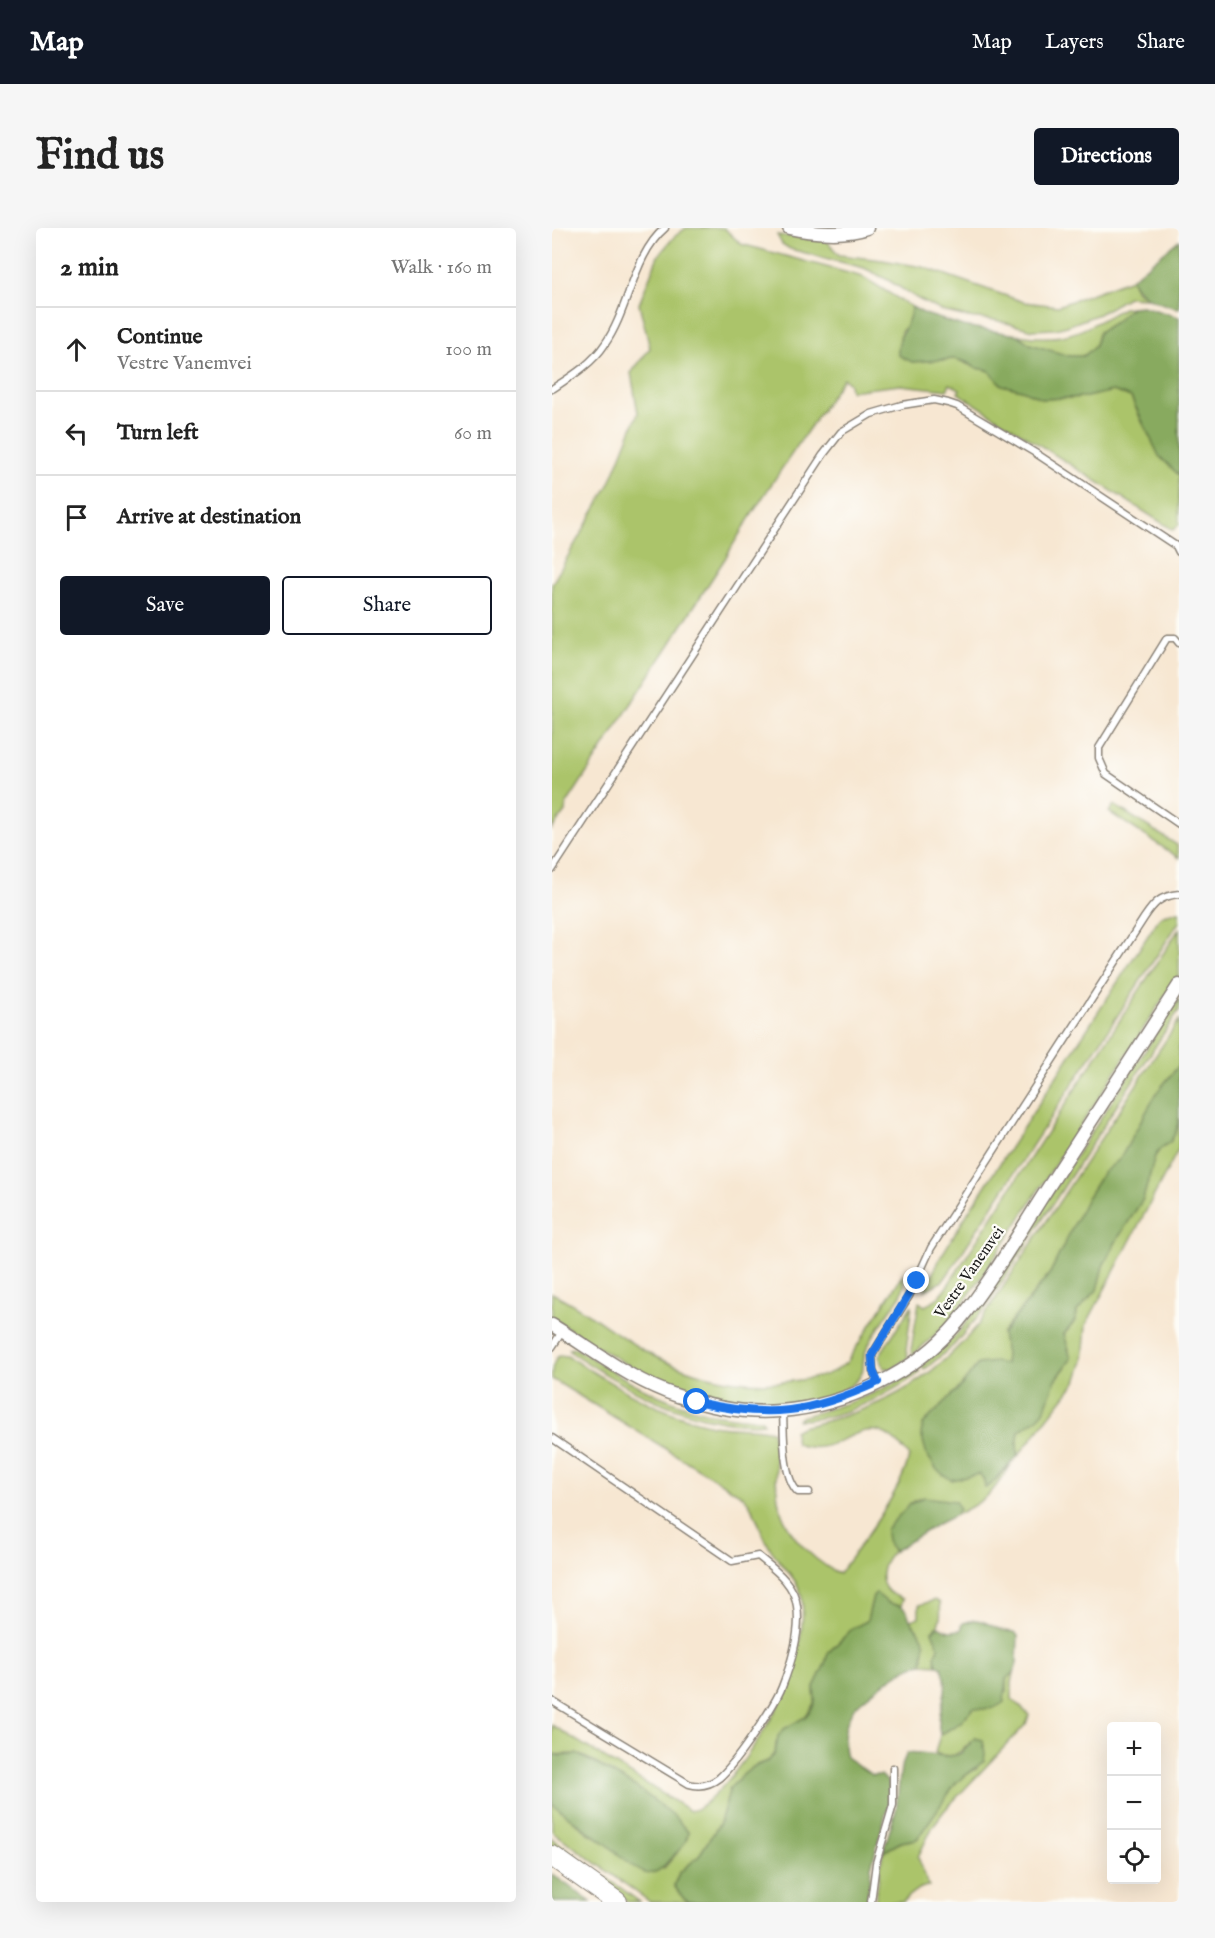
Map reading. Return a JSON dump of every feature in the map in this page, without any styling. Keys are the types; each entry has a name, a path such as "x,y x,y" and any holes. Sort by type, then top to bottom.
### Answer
{"main road":[{"path":"552,1856 617,1902"}],"street":[{"path":"789,228 818,232 851,232 867,228"},
{"name":"Vestre Vanemvei","path":"557,1328 649,1384 679,1396 731,1409 783,1411 826,1404 878,1382 915,1362 957,1323 1021,1229 1179,985"}],"lane":[{"path":"552,389 580,371 605,344 620,318 636,274 648,251 665,228"},
{"path":"552,870 823,455 842,432 871,414 902,405 934,400 957,406 1036,454 1176,546 1179,552"},
{"path":"1179,643 1175,638 1167,638 1099,748 1106,774 1179,825"},
{"path":"878,1382 873,1371 872,1355 909,1296 931,1248 1150,909 1162,897 1179,894"},
{"path":"552,1347 557,1328"},
{"path":"783,1411 785,1449 791,1482 798,1492 809,1492"},
{"path":"552,1438 732,1561 758,1557 783,1577 793,1592 797,1605 794,1642 781,1689 772,1706 731,1765 718,1779 710,1783 696,1786 688,1784 552,1701"},
{"path":"871,1902 876,1863 893,1805 893,1768"}],"green space":[{"path":"686,228 724,228 741,244 863,277 912,307 908,326 901,331 900,339 912,362 956,359 976,368 988,370 1002,385 1043,399 1086,397 1113,391 1131,397 1157,449 1179,475 1179,525 1173,530 958,393 960,389 950,384 947,390 900,385 850,391 849,383 843,378 754,511 566,805 565,812 552,829 552,584 610,483 638,413 631,373 650,348 639,304 658,256 674,237"},
{"path":"777,235 827,241 839,255 923,267 1024,302 1058,306 1131,279 1137,291 1147,298 1128,297 1099,314 1067,326 1033,330 995,320 942,311 864,268 790,249 782,244"},
{"path":"1179,240 1179,309 1145,296 1131,279"},
{"path":"1142,306 1179,317 1179,475 1159,456 1131,397 1113,391 1086,397 1043,399 1002,385 988,370 976,368 966,362 955,359 912,362 898,355 899,341 912,307 925,314 963,326 1018,335 1030,344 1069,356 1084,356 1095,346 1099,332 1115,322 1131,307"},
{"path":"1131,307 1115,322 1099,332 1093,348 1084,355 1073,356 1048,351 1029,344 1018,335 1062,336 1084,329 1123,308"},
{"path":"1114,805 1177,845 1179,858 1109,812"},
{"path":"1179,911 1179,922 946,1277 943,1281 925,1290 940,1258 969,1211 1158,920 1163,915"},
{"path":"1179,929 1179,974 982,1277 949,1322 913,1355 911,1350 919,1302 925,1306 940,1296 948,1285"},
{"path":"1179,999 1179,1010 985,1308 954,1345 924,1370 921,1366 956,1335 971,1316"},
{"path":"1179,1020 1179,1066 1158,1091 1120,1159 1103,1173 1087,1198 1050,1273 1002,1333 1006,1354 1005,1364 978,1364 961,1386 923,1424 951,1480 980,1474 985,1488 1010,1466 988,1495 956,1515 959,1508 927,1498 913,1502 907,1508 889,1546 894,1551 882,1570 885,1587 889,1592 903,1599 901,1606 873,1596 867,1621 853,1628 828,1653 814,1687 815,1702 805,1717 784,1729 776,1743 775,1754 768,1761 753,1767 730,1788 720,1823 698,1857 679,1873 674,1885 684,1899 690,1902 650,1902 552,1831 552,1803 587,1832 604,1842 664,1868 677,1853 688,1832 653,1800 592,1761 577,1754 552,1754 552,1725 690,1811 702,1805 716,1794 731,1777 759,1738 781,1701 791,1678 797,1655 802,1620 802,1598 797,1584 770,1548 752,1509 743,1496 552,1379 555,1361 559,1355 567,1356 636,1397 692,1420 712,1425 772,1431 777,1491 784,1518 807,1550 839,1574 890,1501 909,1456 893,1439 879,1431 866,1431 813,1448 796,1444 794,1431 877,1404 920,1379 959,1346 978,1325"},
{"path":"1179,1065 1179,1118 1176,1132 1170,1142 1155,1156 1143,1199 1103,1266 1097,1290 1077,1311 1074,1321 1064,1334 1071,1359 1055,1381 1044,1411 1037,1419 1019,1431 1018,1456 991,1485 985,1488 980,1474 951,1480 937,1470 927,1455 921,1434 923,1424 961,1386 978,1364 995,1362 1005,1364 1006,1354 1002,1334 1050,1273 1087,1198 1103,1173 1120,1159 1158,1091"},
{"path":"1179,1118 1179,1148 1086,1325 1083,1361 1076,1382 1018,1456 1019,1431 1037,1419 1055,1381 1065,1368 1069,1349 1064,1334 1075,1321 1077,1311 1097,1290 1103,1266 1143,1199 1155,1156 1170,1142 1176,1132"},
{"path":"903,1274 904,1285 901,1295 868,1347 859,1378 840,1392 804,1402 750,1403 718,1400 689,1392 635,1369 552,1318 552,1293 578,1307 641,1349 687,1370 722,1379 757,1383 792,1381 828,1374 847,1362"},
{"path":"912,1305 906,1351 908,1358 892,1369 884,1368 879,1356"},
{"path":"575,1348 657,1395 712,1414 762,1420 764,1423 723,1421 682,1411 643,1395 605,1374 569,1351"},
{"path":"918,1369 920,1373 862,1405 829,1416 798,1420 801,1417 876,1392"},
{"path":"924,1497 955,1501 959,1508 956,1515 894,1551 887,1541 886,1529 910,1504"},
{"path":"876,1593 888,1603 901,1606 907,1611 925,1643 922,1664 900,1673 862,1701 849,1716 844,1734 846,1757 872,1775 881,1775 889,1783 890,1799 871,1867 868,1900 865,1902 690,1902 684,1899 674,1886 679,1873 698,1857 720,1823 730,1788 753,1767 768,1761 775,1754 778,1736 784,1729 805,1717 812,1708 815,1702 814,1687 828,1653 853,1628 867,1621 873,1596"},
{"path":"935,1600 940,1603 941,1611 939,1622 932,1631 939,1648 935,1656 937,1665 922,1664 922,1640 910,1620 919,1617 919,1605"},
{"path":"974,1620 1015,1632 1018,1636 1017,1663 1014,1673 1006,1679 1004,1702 990,1709 973,1708 961,1722 940,1735 939,1717 945,1684 941,1666 937,1665 935,1656 939,1648 932,1631 938,1626 949,1631 961,1630 963,1623"},
{"path":"1014,1673 1012,1699 1029,1715 1026,1724 944,1811 933,1826 918,1857 929,1886 914,1891 903,1902 875,1902 883,1852 901,1842 917,1839 956,1782 977,1768 983,1740 975,1738 962,1751 948,1756 935,1753 940,1735 961,1722 973,1708 1006,1692 1006,1679"},
{"path":"975,1738 983,1740 984,1761 956,1783 917,1839 901,1842 883,1852 896,1810 901,1767 907,1753 956,1755 961,1753"},
{"path":"552,1754 561,1756 577,1754 636,1787 672,1814 688,1832 680,1849 657,1872 649,1874 635,1868 552,1803"},
{"path":"552,1838 640,1902 628,1902 552,1847"},
{"path":"552,1874 591,1902 552,1902"}],"route":[{"path":"697,1402 740,1410 778,1412 826,1404 878,1382 873,1371 872,1355 917,1281"}]}
